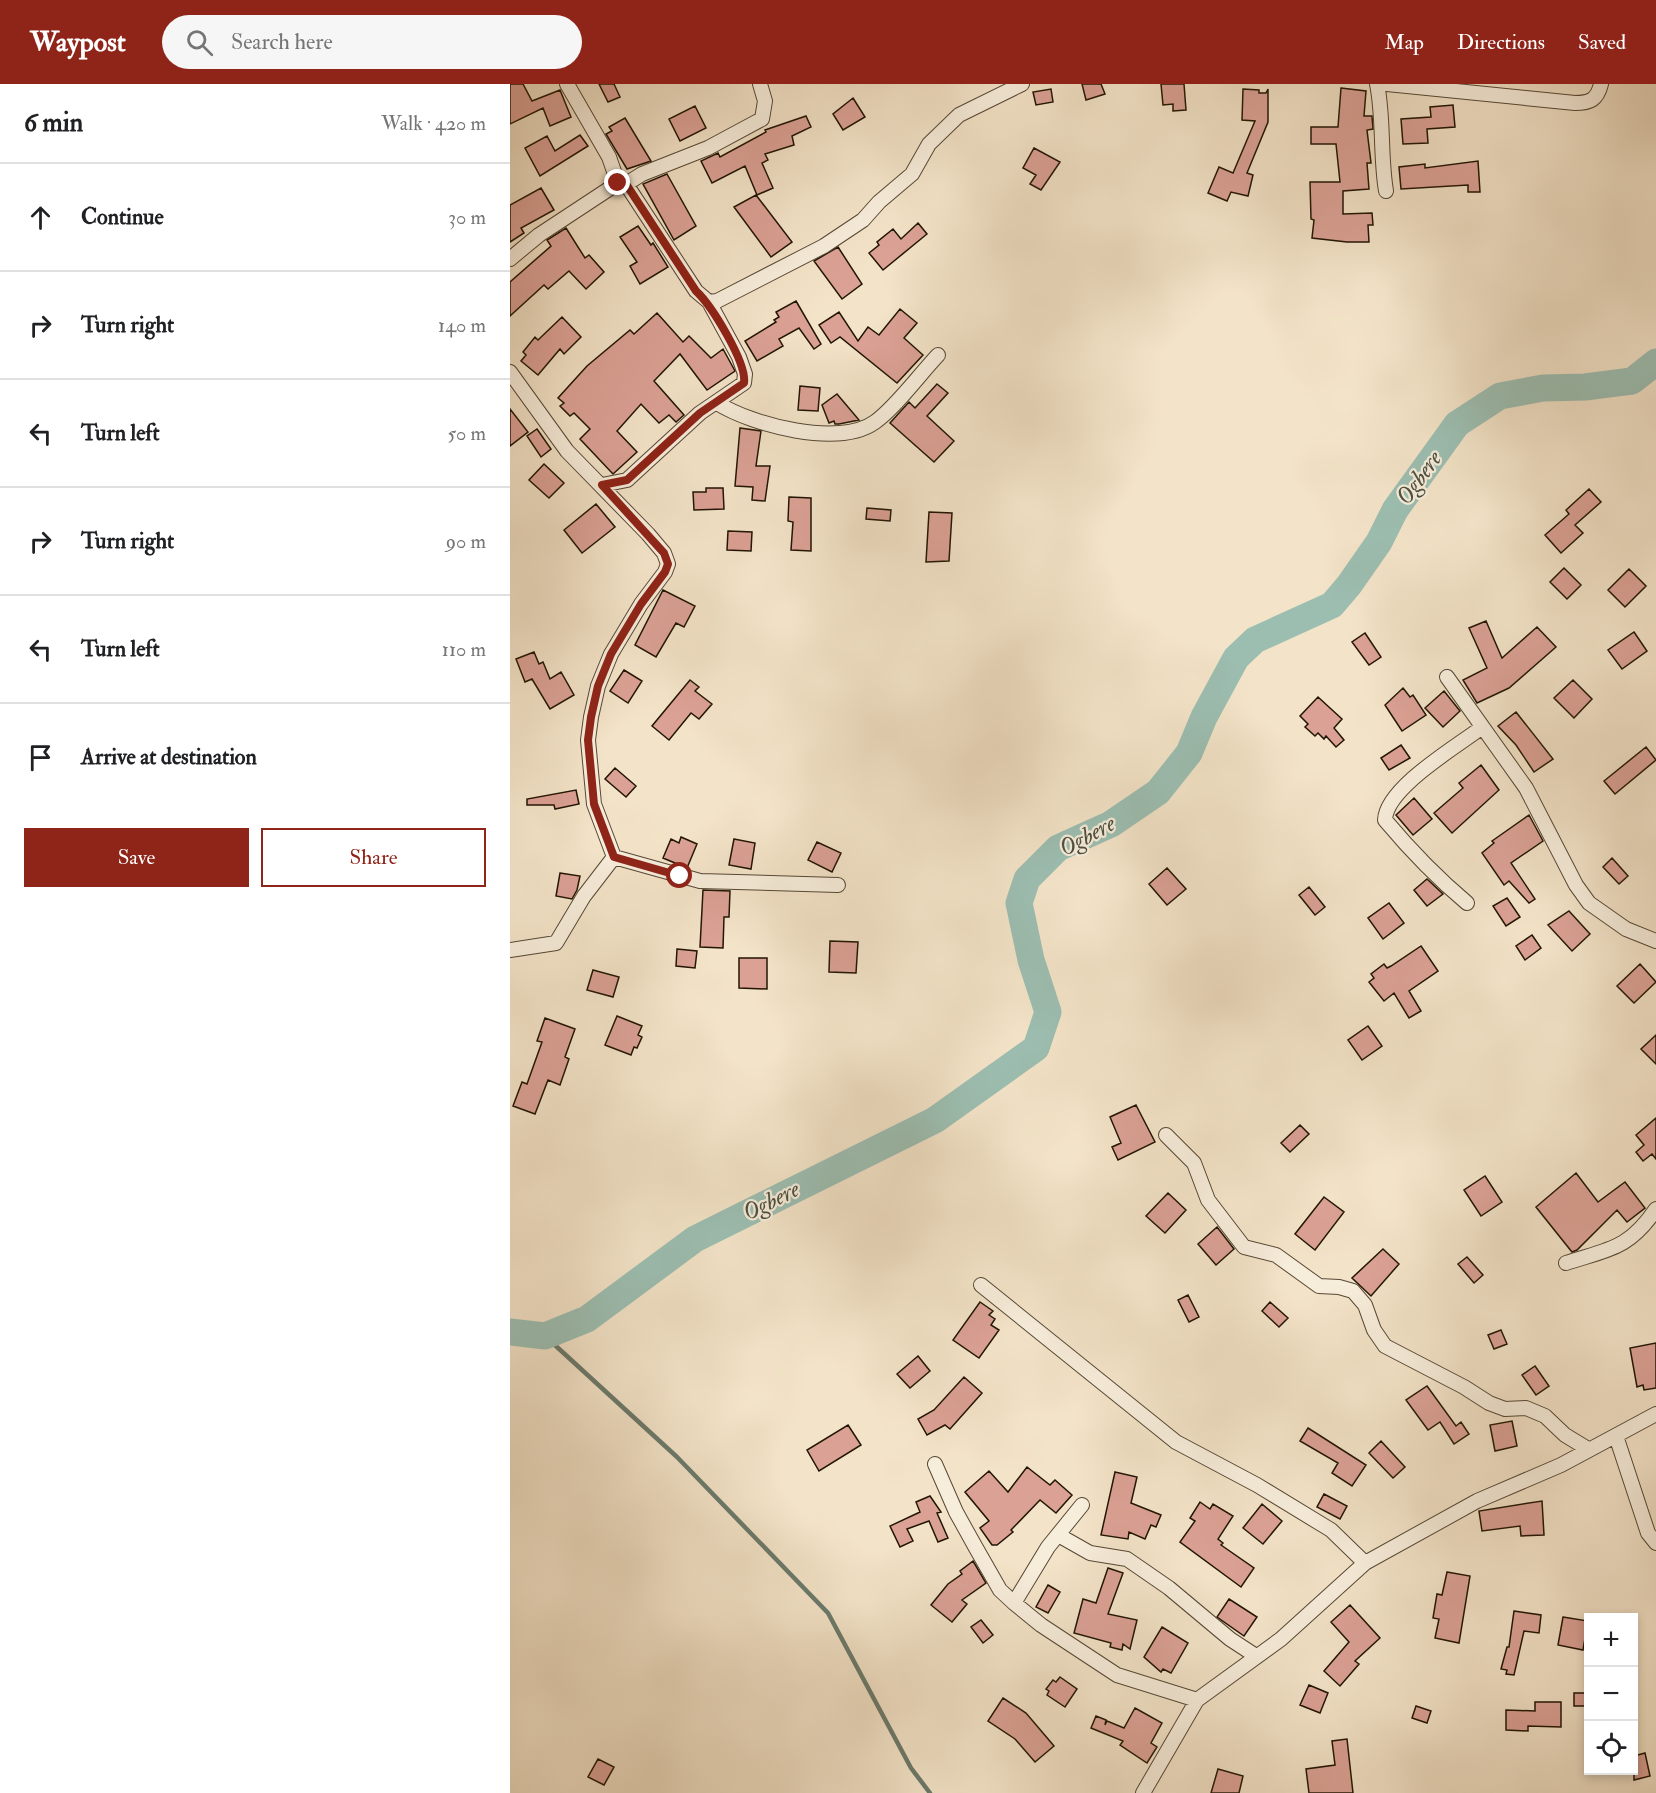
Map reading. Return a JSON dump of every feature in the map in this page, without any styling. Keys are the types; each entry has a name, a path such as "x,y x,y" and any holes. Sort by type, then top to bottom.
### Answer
{"street":[{"path":"567,84 622,183 696,291 709,302 739,357 745,374 744,383 717,404 700,413 627,480 602,485"},
{"path":"510,259 539,235 622,183 708,148 762,119 765,101 760,84"},
{"path":"709,302 723,298 824,246 863,220 879,202 912,174 929,144 959,115 1022,84"},
{"path":"1377,84 1382,112 1381,165 1386,190"},
{"path":"1387,84 1588,103 1598,96 1601,84"},
{"path":"717,404 735,414 763,423 827,434 858,431 876,421 938,355"},
{"path":"510,372 567,451 602,485 664,553 668,564 611,654 598,686 591,717 588,740 594,804 614,857"},
{"path":"1447,677 1481,728 1526,788 1576,885 1589,903 1626,929 1656,941"},
{"path":"1467,903 1433,875 1385,820 1386,809 1400,791 1481,728"},
{"path":"614,857 700,881 731,884 838,885"},
{"path":"510,950 556,944 584,896 614,857"},
{"path":"1166,1135 1194,1163 1208,1200 1244,1247 1276,1255 1319,1286 1339,1287 1353,1291 1365,1305 1374,1330 1385,1346 1464,1387 1489,1403 1505,1409 1526,1408 1545,1416 1565,1435 1588,1449"},
{"path":"1566,1263 1625,1244 1646,1224 1656,1209"},
{"path":"981,1285 1176,1442 1257,1485 1331,1530 1365,1563"},
{"path":"1143,1793 1197,1700 1281,1639 1365,1563 1477,1501 1561,1465 1656,1414"},
{"path":"1616,1436 1648,1533 1656,1543"},
{"path":"935,1464 956,1512 976,1548 1000,1590 1014,1603 1041,1625 1117,1675 1167,1693 1197,1700"},
{"path":"1014,1603 1030,1573 1048,1547 1060,1536 1082,1505"},
{"path":"1060,1536 1090,1552 1127,1559 1168,1588 1230,1639 1256,1656"}],"building":[{"path":"510,84 523,84 532,101 560,90 571,117 550,126 543,108 510,124"},
{"path":"599,84 614,84 620,97 608,102"},
{"path":"1082,84 1101,84 1105,94 1086,100"},
{"path":"1161,84 1184,84 1186,110 1173,111 1173,104 1163,105"},
{"path":"1341,88 1366,91 1364,116 1372,116 1373,129 1367,130 1371,163 1367,163 1369,189 1343,191 1343,214 1372,213 1373,225 1368,225 1369,242 1312,238 1314,220 1311,219 1310,182 1340,182 1336,144 1311,144 1311,127 1338,127"},
{"path":"1051,89 1053,102 1036,105 1033,92"},
{"path":"1243,89 1266,93 1268,89 1268,122 1247,173 1253,175 1248,196 1231,192 1227,201 1208,193 1219,167 1233,173 1255,121 1242,120"},
{"path":"853,98 865,117 843,130 833,114"},
{"path":"1453,105 1455,127 1427,129 1428,143 1403,144 1401,119 1431,117 1430,107"},
{"path":"695,106 706,128 680,141 669,119"},
{"path":"806,116 811,127 792,136 794,145 765,154 768,160 762,163 773,188 757,195 745,166 712,183 701,161 718,153 720,157 766,132 765,130"},
{"path":"625,118 651,161 627,169 606,134 612,131 609,127"},
{"path":"580,135 588,146 540,176 525,148 547,136 555,151"},
{"path":"1034,148 1060,162 1041,190 1030,184 1036,175 1023,168"},
{"path":"1478,161 1480,192 1468,192 1468,185 1401,189 1399,167 1425,164 1425,168"},
{"path":"667,174 696,226 674,240 643,184"},
{"path":"541,188 554,210 521,228 524,233 510,242 510,205"},
{"path":"756,195 792,242 771,257 734,207"},
{"path":"918,223 927,234 883,270 869,253 879,245 877,242 893,229 901,239"},
{"path":"638,226 651,245 653,243 668,267 640,284 630,266 637,262 620,237"},
{"path":"566,228 585,258 589,255 604,272 586,289 569,271 548,289 544,285 510,316 510,282 551,246 547,240"},
{"path":"838,247 862,284 842,299 814,261"},
{"path":"796,301 821,344 814,349 799,328 779,339 783,346 757,361 745,341 776,322 774,320 779,317 776,312"},
{"path":"900,309 917,323 904,338 923,355 897,383 840,337 831,343 819,325 839,312 858,341 868,327 879,335"},
{"path":"657,313 683,342 689,336 711,358 723,349 735,371 707,390 680,354 654,381 684,415 676,422 669,415 659,423 641,404 617,431 637,452 613,474 580,439 590,429 574,413 570,416 560,406 564,403 558,398 587,366 630,330 634,334"},
{"path":"562,317 581,337 564,354 560,349 538,375 521,361 526,355 523,352 535,337 538,340"},
{"path":"937,384 948,393 927,416 954,441 934,462 890,423 909,402 915,408"},
{"path":"800,386 820,388 818,411 798,410"},
{"path":"837,394 859,420 839,424 835,424 834,421 829,423 822,405"},
{"path":"510,409 528,432 510,446"},
{"path":"740,428 761,431 756,466 770,466 765,501 752,500 753,487 735,486"},
{"path":"537,429 551,449 541,457 527,436"},
{"path":"544,464 564,483 549,498 529,480"},
{"path":"706,488 723,488 724,509 694,510 693,492 706,492"},
{"path":"1589,489 1601,502 1575,525 1583,533 1561,553 1545,535 1569,514 1566,510"},
{"path":"789,497 811,498 811,551 791,550 793,522 788,521"},
{"path":"596,504 615,527 582,553 564,530"},
{"path":"867,508 891,510 890,521 866,519"},
{"path":"929,512 952,513 949,561 926,562"},
{"path":"728,531 752,532 751,551 727,550"},
{"path":"1564,568 1581,585 1567,599 1550,582"},
{"path":"1629,569 1646,586 1625,607 1608,590"},
{"path":"663,590 695,606 684,627 676,623 656,657 635,645"},
{"path":"1486,621 1502,658 1537,627 1556,647 1509,688 1477,703 1463,680 1487,668 1469,628"},
{"path":"1634,632 1647,651 1622,669 1608,650"},
{"path":"1365,633 1381,657 1369,665 1352,642"},
{"path":"534,652 539,664 543,662 550,679 561,672 574,695 550,709 532,679 525,682 516,659"},
{"path":"624,670 642,681 628,703 610,691"},
{"path":"690,680 699,687 695,691 712,704 699,719 691,713 669,740 652,726"},
{"path":"1573,680 1592,699 1574,718 1554,698"},
{"path":"1403,688 1410,697 1413,695 1426,715 1402,731 1385,705"},
{"path":"1444,691 1460,711 1443,727 1425,708"},
{"path":"1318,697 1342,719 1334,728 1344,740 1336,747 1326,736 1324,739 1318,733 1315,736 1305,727 1308,724 1300,716"},
{"path":"1516,712 1553,759 1534,772 1516,745 1498,726"},
{"path":"1401,745 1410,758 1389,770 1381,758"},
{"path":"1646,747 1656,760 1615,794 1604,781"},
{"path":"1481,765 1499,790 1452,833 1434,813 1463,788 1459,783"},
{"path":"615,768 636,786 626,797 605,779"},
{"path":"576,790 579,804 555,809 554,805 527,805 527,799"},
{"path":"1414,798 1432,819 1413,835 1396,815"},
{"path":"1529,815 1543,841 1511,863 1535,899 1529,903 1509,881 1504,885 1482,853 1494,843 1492,841"},
{"path":"681,837 697,844 687,868 663,858 671,839 679,843"},
{"path":"734,839 755,843 751,869 729,865"},
{"path":"817,842 841,853 832,872 808,860"},
{"path":"1612,858 1628,876 1619,884 1603,867"},
{"path":"1167,868 1186,889 1167,905 1149,884"},
{"path":"560,873 580,876 572,899 556,896"},
{"path":"1427,879 1443,894 1427,906 1414,890"},
{"path":"1309,887 1325,907 1315,915 1299,895"},
{"path":"703,890 730,891 729,917 724,917 723,948 700,947"},
{"path":"1507,898 1520,917 1506,926 1493,906"},
{"path":"1389,903 1404,923 1383,939 1368,918"},
{"path":"1569,911 1590,934 1572,951 1548,925"},
{"path":"1532,935 1541,948 1525,960 1516,946"},
{"path":"830,941 858,942 856,973 829,972"},
{"path":"1421,946 1438,971 1409,991 1421,1011 1409,1018 1394,993 1384,1001 1369,982 1374,978 1371,974 1384,964 1387,968"},
{"path":"677,949 697,951 695,968 676,966"},
{"path":"739,958 767,958 767,989 739,988"},
{"path":"1640,964 1656,982 1634,1003 1617,986"},
{"path":"593,970 619,977 613,997 587,990"},
{"path":"617,1016 642,1026 638,1035 642,1037 631,1055 605,1045"},
{"path":"545,1018 575,1029 565,1057 569,1059 560,1085 548,1080 535,1114 513,1106 522,1082 527,1084 542,1042 537,1041"},
{"path":"1368,1026 1382,1046 1362,1060 1348,1040"},
{"path":"1656,1035 1656,1064 1641,1049"},
{"path":"1136,1105 1155,1142 1118,1160 1112,1147 1121,1143 1110,1117"},
{"path":"1656,1118 1656,1159 1652,1154 1643,1161 1636,1152 1644,1145 1636,1135"},
{"path":"1300,1125 1309,1134 1290,1152 1281,1143"},
{"path":"1576,1173 1598,1202 1625,1182 1645,1208 1627,1222 1617,1210 1577,1250 1572,1252 1536,1207"},
{"path":"1485,1176 1502,1202 1481,1216 1464,1190"},
{"path":"1168,1193 1186,1210 1165,1233 1146,1216"},
{"path":"1324,1197 1344,1212 1315,1250 1295,1234"},
{"path":"1217,1227 1234,1249 1216,1265 1198,1244"},
{"path":"1383,1249 1399,1264 1371,1296 1352,1278"},
{"path":"1467,1257 1483,1275 1474,1283 1458,1264"},
{"path":"1188,1295 1199,1317 1189,1322 1178,1300"},
{"path":"980,1302 993,1311 989,1315 995,1319 991,1325 999,1330 979,1358 953,1340"},
{"path":"1270,1302 1288,1318 1279,1327 1262,1311"},
{"path":"1501,1330 1507,1344 1494,1349 1488,1335"},
{"path":"1656,1343 1656,1388 1644,1390 1643,1385 1637,1387 1630,1348"},
{"path":"918,1356 930,1371 910,1388 897,1374"},
{"path":"1535,1366 1549,1386 1536,1395 1522,1375"},
{"path":"964,1377 982,1393 950,1429 945,1425 927,1435 918,1419 934,1410"},
{"path":"1427,1386 1456,1426 1461,1422 1469,1434 1454,1444 1440,1422 1428,1430 1406,1400"},
{"path":"1512,1421 1517,1446 1495,1451 1490,1425"},
{"path":"848,1425 861,1445 819,1471 807,1450"},
{"path":"1308,1428 1366,1465 1352,1486 1332,1473 1338,1463 1300,1441"},
{"path":"1381,1441 1405,1467 1393,1478 1369,1453"},
{"path":"1027,1467 1050,1485 1055,1480 1072,1495 1056,1513 1040,1500 1011,1530 1013,1532 997,1545 992,1545 980,1528 989,1521 965,1492 989,1471 1008,1492"},
{"path":"1115,1472 1137,1477 1131,1503 1161,1515 1156,1527 1151,1525 1145,1539 1129,1532 1128,1539 1101,1535"},
{"path":"1324,1494 1347,1506 1340,1519 1317,1507"},
{"path":"930,1496 941,1512 937,1513 948,1538 938,1542 929,1521 907,1529 913,1541 900,1547 890,1526 920,1512 916,1502"},
{"path":"1542,1501 1544,1535 1521,1536 1520,1526 1482,1531 1479,1511"},
{"path":"1200,1502 1210,1509 1213,1504 1233,1516 1218,1539 1223,1543 1221,1545 1254,1568 1241,1587 1180,1542 1195,1521 1190,1518"},
{"path":"1262,1504 1282,1521 1263,1544 1243,1528"},
{"path":"973,1561 986,1583 962,1600 967,1604 952,1622 931,1605 948,1584 962,1574 960,1571"},
{"path":"1108,1568 1123,1573 1108,1614 1137,1620 1130,1649 1123,1644 1122,1650 1110,1647 1111,1643 1074,1633 1083,1599 1096,1603"},
{"path":"1447,1572 1470,1576 1459,1643 1435,1638 1439,1619 1433,1618 1437,1594 1442,1595"},
{"path":"1048,1585 1060,1592 1048,1613 1036,1607"},
{"path":"1229,1599 1257,1617 1244,1636 1217,1617"},
{"path":"1350,1605 1380,1638 1355,1661 1359,1664 1340,1686 1324,1671 1349,1642 1331,1622"},
{"path":"1514,1611 1541,1615 1539,1633 1524,1631 1514,1675 1506,1674 1507,1670 1501,1669 1507,1647 1509,1647"},
{"path":"1563,1617 1584,1620 1583,1650 1558,1645"},
{"path":"981,1620 993,1635 983,1643 971,1627"},
{"path":"1162,1627 1188,1643 1171,1673 1163,1669 1161,1672 1144,1657"},
{"path":"1060,1677 1077,1689 1065,1707 1047,1695 1049,1691 1046,1689 1053,1680 1056,1682"},
{"path":"1309,1685 1328,1693 1320,1713 1300,1705"},
{"path":"1574,1693 1584,1693 1584,1706 1574,1706"},
{"path":"1003,1698 1026,1713 1054,1746 1035,1762 1015,1739 988,1721"},
{"path":"1535,1702 1561,1702 1561,1727 1528,1726 1528,1731 1506,1730 1506,1710 1535,1711"},
{"path":"1416,1706 1431,1711 1427,1723 1412,1718"},
{"path":"1135,1708 1162,1723 1151,1743 1157,1747 1147,1763 1120,1745 1123,1741 1091,1728 1096,1716 1106,1720 1105,1725 1107,1721 1124,1728"},
{"path":"1347,1739 1353,1793 1309,1793 1306,1769 1335,1765 1332,1741"},
{"path":"1645,1753 1650,1776 1634,1780 1634,1775 1638,1775 1638,1755"},
{"path":"598,1759 614,1767 604,1785 588,1777"},
{"path":"1218,1769 1243,1776 1239,1793 1211,1793"}],"waterway":[{"name":"Ogbere","path":"510,1332 545,1336 587,1319 695,1239 935,1120 1036,1048 1048,1012 1031,960 1019,903 1027,879 1058,848 1111,824 1158,792 1189,753 1204,717 1236,658 1255,640 1332,605 1379,542 1395,510 1457,424 1500,396 1543,388 1585,387 1632,381 1656,362"},
{"path":"545,1336 677,1457 828,1613 911,1768 930,1793"}],"route":[{"path":"618,183 626,184 696,291 709,302 726,338 739,357 745,374 744,383 717,404 700,413 627,480 602,485 664,553 668,564 611,654 598,686 588,740 594,804 614,857 639,862 680,876"}]}
